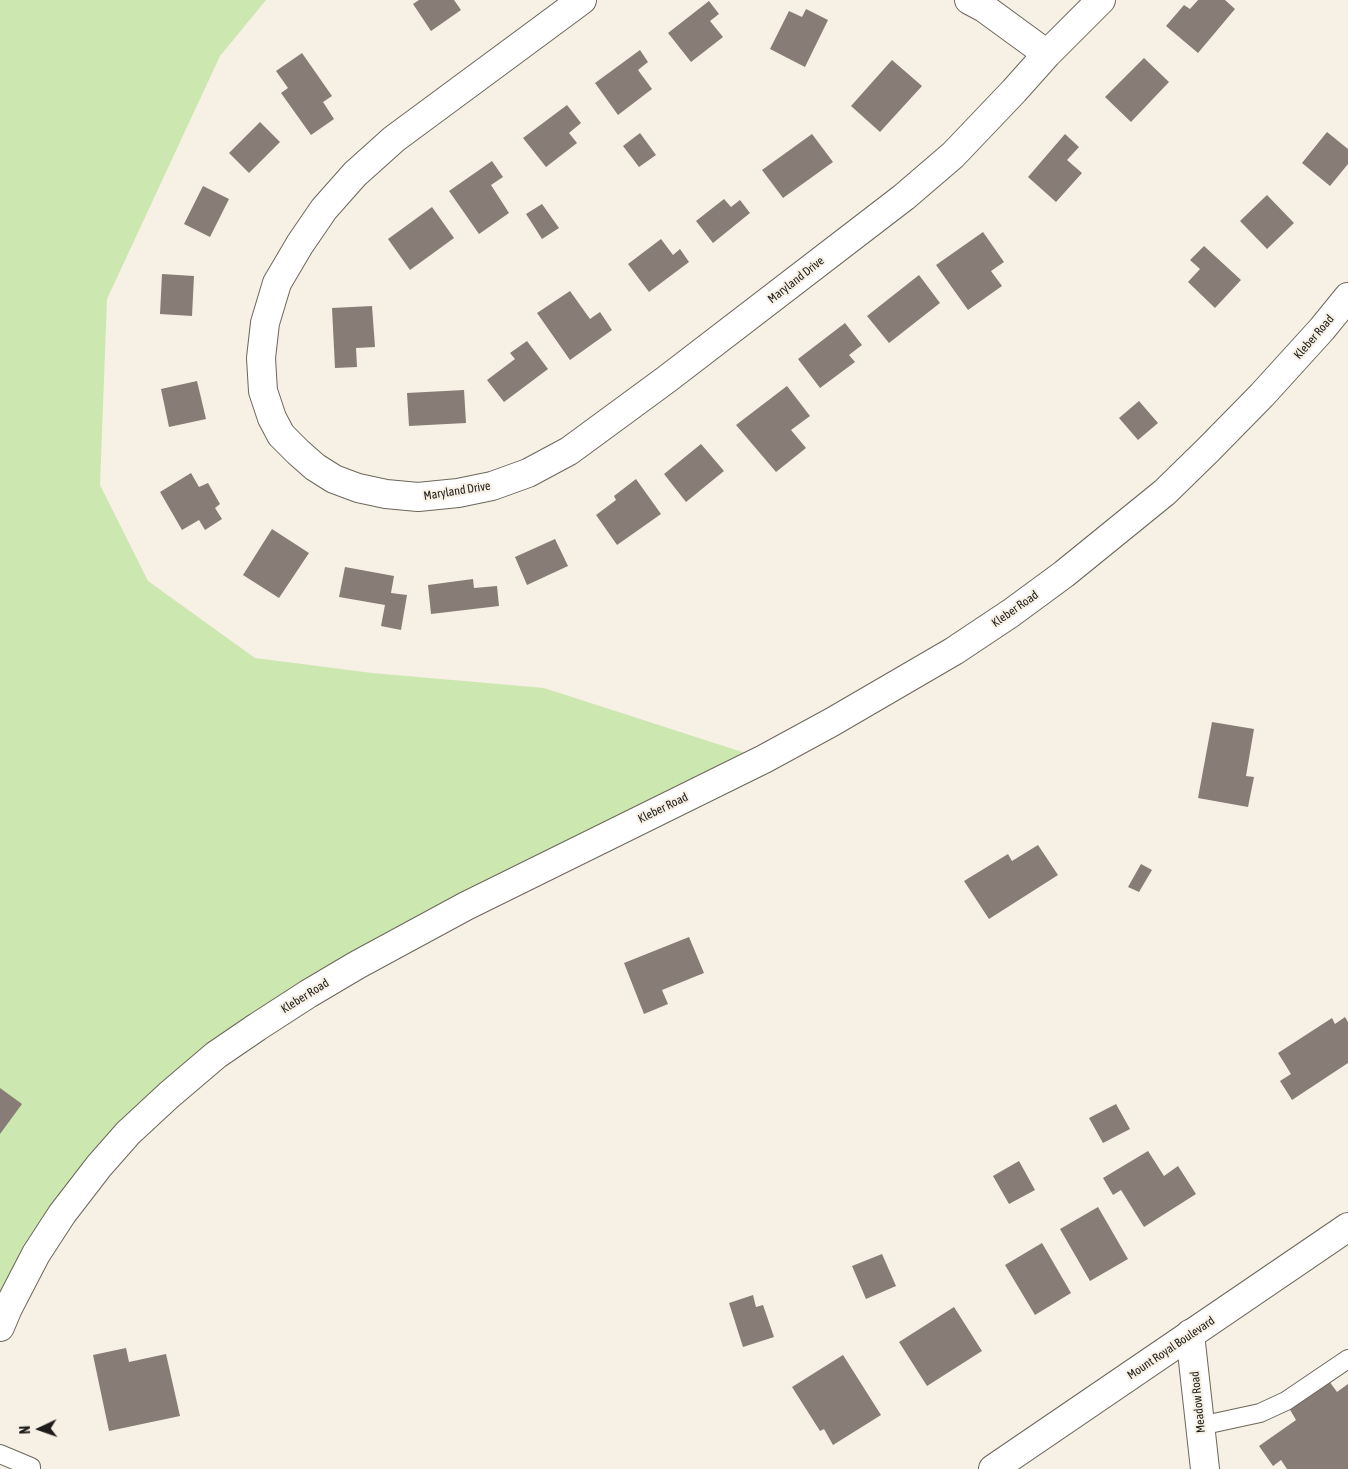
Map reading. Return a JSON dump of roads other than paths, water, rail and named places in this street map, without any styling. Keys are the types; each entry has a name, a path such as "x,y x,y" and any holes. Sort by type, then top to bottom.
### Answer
{"street":[{"name":"Maryland Drive","path":"582,0 394,139 355,174 324,209 277,283 264,323 261,358 263,391 272,418 281,435 315,467 334,479 358,488 386,494 418,497 458,493 492,486 528,473 569,451 667,380 904,197 953,155 1047,54 1101,0"},
{"path":"968,0 984,8 1047,54"},
{"name":"Kleber Road","path":"0,1326 36,1254 62,1214 99,1166 128,1133 216,1055 308,994 365,960 466,906 764,759 954,651 1011,613 1064,574 1165,492 1262,395 1322,329 1348,297"},
{"name":"Mount Royal Boulevard","path":"993,1469 1348,1227"},
{"name":"Meadow Road","path":"1190,1334 1205,1469"}],"lane":[{"path":"1200,1426 1260,1413 1286,1401 1348,1359"},
{"path":"0,1454 31,1467 31,1469"}]}
